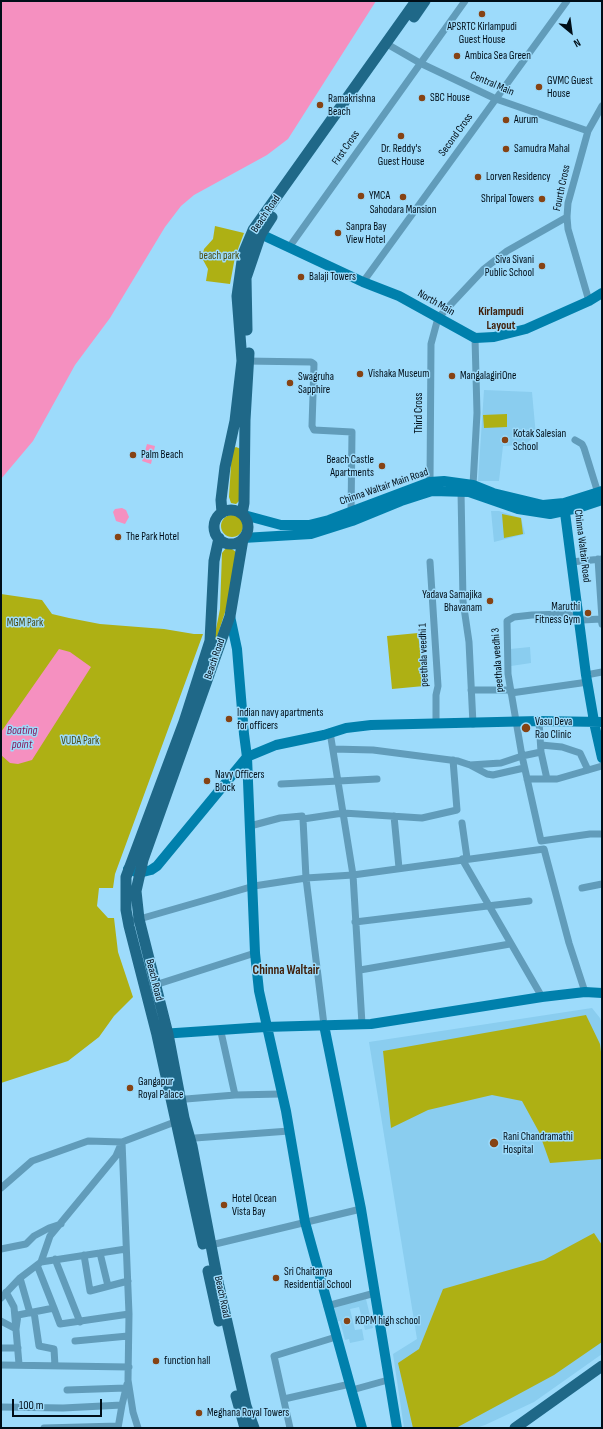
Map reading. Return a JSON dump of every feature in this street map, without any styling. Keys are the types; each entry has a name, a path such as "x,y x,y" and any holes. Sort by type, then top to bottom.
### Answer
{"main road":[{"name":"Beach Road","path":"390,45 416,1"},
{"name":"Beach Road","path":"243,515 246,278 257,232 266,225 390,45 425,1"},
{"name":"Beach Road","path":"222,513 221,500 225,467 246,360"},
{"path":"232,510 243,515 248,528 243,539 230,544 219,538 214,526 216,520 222,513 232,510"},
{"name":"Beach Road","path":"162,1034 155,985 126,897 126,877 184,722 210,641 214,561 219,538"},
{"name":"Beach Road","path":"243,539 230,616 139,872 134,921 162,1034 213,1294 239,1409 245,1428"},
{"name":"Beach Road","path":"180,1120 192,1146 211,1245 246,1406 254,1428"},
{"path":"516,1428 602,1366"},
{"path":"530,1428 602,1375"}],"street":[{"name":"First Cross","path":"290,246 465,1"},
{"name":"Second Cross","path":"363,282 567,1"},
{"name":"Central Main","path":"390,45 420,63 496,99 588,131"},
{"name":"Fourth Cross","path":"589,301 568,229 567,217 568,203 588,131 602,106"},
{"name":"Third Cross","path":"430,482 431,344 438,318 484,269 508,251 567,217"},
{"name":"North Main","path":"257,232 290,246 363,282 399,296 475,338"},
{"path":"473,485 477,413 475,338 494,337 526,329 589,301 602,293"},
{"path":"246,360 312,362 314,364 312,426 314,430 352,432 351,516"},
{"path":"575,440 582,444 584,448 601,494"},
{"name":"Chinna Waltair Main Road","path":"243,539 311,534 430,482 473,485 520,501 565,507"},
{"name":"Chinna Waltair Main Road","path":"243,515 281,525 309,525 351,516 432,490 461,491 535,512 550,514 601,494"},
{"path":"461,491 463,601 469,636 473,724"},
{"name":"Chinna Waltair Road","path":"565,507 570,534 571,562 578,620 587,678 598,721 602,758"},
{"path":"571,562 600,559 602,621"},
{"name":"peethala veedhi 1","path":"430,562 438,686 436,695 436,724"},
{"name":"peethala veedhi 3","path":"585,992 569,943 524,768 511,692 506,641 507,621 514,617 545,614 567,614 578,620 602,621"},
{"path":"230,616 237,649 247,757 254,886 255,953 258,991 266,1027 272,1045 305,1222 362,1428"},
{"path":"471,690 511,692 587,678 602,672"},
{"path":"539,721 541,748 547,779"},
{"path":"128,869 139,872 151,870 157,866 247,757 276,745 324,735 330,732 371,725 598,721"},
{"path":"330,732 340,782 343,813 353,875 355,922 360,970 362,1024"},
{"path":"470,765 501,763 541,748 562,747 580,753 588,770"},
{"path":"333,749 373,750 453,760 470,765 487,774 493,775 524,768"},
{"path":"397,1428 361,1209 324,1026 306,878 303,819 343,813 422,818 457,810 453,760"},
{"path":"527,779 557,779 602,766"},
{"path":"281,784 377,779"},
{"path":"250,826 280,818 302,816"},
{"path":"394,816 399,868"},
{"path":"462,823 465,859 487,904 542,997"},
{"path":"542,841 590,834 602,834"},
{"path":"134,921 254,886 306,878 353,875 544,848"},
{"path":"582,888 602,884"},
{"path":"355,922 487,904 529,901"},
{"path":"360,970 510,944"},
{"path":"155,985 255,953"},
{"path":"162,1034 221,1032 266,1027 362,1024 469,1010 542,997 585,992 602,993"},
{"path":"221,1032 235,1095"},
{"path":"186,1098 281,1094"},
{"path":"1,1188 32,1161 88,1141 122,1142 180,1120"},
{"path":"195,1138 289,1131"},
{"path":"122,1142 116,1156 50,1236 39,1263 60,1324 129,1314"},
{"path":"44,1428 118,1427 128,1380 129,1367 128,1281 122,1142"},
{"path":"211,1245 361,1209"},
{"path":"1,1249 26,1244 34,1236 61,1224"},
{"path":"1,1298 20,1278 39,1263 126,1248"},
{"path":"100,1252 108,1286"},
{"path":"84,1255 90,1291 128,1281"},
{"path":"56,1259 80,1322"},
{"path":"20,1278 32,1313 39,1346 54,1349 55,1366"},
{"path":"6,1292 14,1307 19,1364"},
{"path":"327,1306 375,1293"},
{"path":"16,1329 18,1315 54,1308"},
{"path":"1,1321 16,1329"},
{"path":"75,1341 128,1336"},
{"path":"290,1428 274,1356 336,1337"},
{"path":"1,1348 18,1348"},
{"path":"1,1365 19,1364 129,1367"},
{"path":"128,1380 133,1412 138,1428"},
{"path":"284,1399 388,1380"},
{"path":"68,1390 126,1388"},
{"path":"1,1407 63,1408 122,1406"}],"shaded area":[{"name":"Kotak Salesian School","path":"484,390 532,392 536,436 524,445 503,446 499,481 478,481"},
{"path":"491,511 499,511 521,518 525,534 494,542"},
{"path":"530,647 531,663 511,666 510,649"},
{"name":"Rani Chandramathi Hospital","path":"592,1008 600,1018 602,1024 602,1354 534,1402 485,1425 476,1428 404,1428 393,1354 417,1339 369,1042"},
{"name":"KDPM high school","path":"366,1299 373,1328 365,1330 359,1307 350,1309 355,1330 362,1329 364,1340 350,1343 349,1339 345,1340 340,1321 333,1322 330,1308"}],"green space":[{"name":"beach park","path":"215,226 244,233 235,257 230,284 206,281 208,269 202,258 204,249 213,239"},
{"path":"507,414 507,427 484,428 483,415"},
{"path":"236,447 241,449 239,501 236,504 231,503 229,497 232,449"},
{"path":"502,514 521,518 523,534 504,538"},
{"path":"232,515 240,518 243,526 240,534 232,537 224,534 221,526 224,518"},
{"path":"226,548 232,549 236,552 227,606 200,690 214,639 220,609 222,553"},
{"name":"VUDA Park","path":"1,594 42,600 52,614 69,618 100,624 164,629 203,634 115,874 113,888 99,888 97,906 108,918 114,918 118,952 133,997 114,1016 99,1037 68,1061 1,1083"},
{"path":"418,633 424,686 392,689 387,636"},
{"path":"586,1015 600,1044 602,1060 602,1159 550,1163 539,1132 522,1101 492,1095 428,1110 391,1128 383,1051"},
{"path":"594,1233 602,1245 602,1342 554,1375 456,1428 413,1428 398,1363 419,1349 443,1289 544,1260"}],"water":[{"path":"1,1 376,1 288,139 267,155 194,195 181,206 165,227 110,318 75,365 33,441 1,479"},
{"path":"147,444 155,446 151,464 142,461"},
{"path":"122,508 126,510 129,517 125,524 116,521 113,512 115,509"},
{"name":"Boating point","path":"59,649 70,652 91,667 32,760 18,764 10,763 1,755 1,732"}],"place":[{"name":"APSRTC Kirlampudi Guest House","path":"482,14"},
{"name":"Ambica Sea Green","path":"457,56"},
{"name":"GVMC Guest House","path":"539,87"},
{"name":"SBC House","path":"422,98"},
{"name":"Ramakrishna Beach","path":"320,105"},
{"name":"Aurum","path":"506,120"},
{"name":"Dr. Reddy's Guest House","path":"401,136"},
{"name":"Samudra Mahal","path":"506,149"},
{"name":"Lorven Residency","path":"478,177"},
{"name":"YMCA","path":"361,196"},
{"name":"Sahodara Mansion","path":"403,197"},
{"name":"Shripal Towers","path":"542,199"},
{"name":"Sanpra Bay View Hotel","path":"338,233"},
{"name":"Siva Sivani Public School","path":"542,266"},
{"name":"Balaji Towers","path":"301,277"},
{"name":"Vishaka Museum","path":"360,374"},
{"name":"MangalagiriOne","path":"452,376"},
{"name":"Swagruha Sapphire","path":"290,383"},
{"name":"Kotak Salesian School","path":"505,440"},
{"name":"Palm Beach","path":"133,455"},
{"name":"Beach Castle Apartments","path":"382,466"},
{"name":"The Park Hotel","path":"118,537"},
{"name":"Yadava Samajika Bhavanam","path":"490,601"},
{"name":"Maruthi Fitness Gym","path":"588,613"},
{"name":"Indian navy apartments for officers","path":"229,719"},
{"name":"Vasu Deva Rao Clinic","path":"526,728"},
{"name":"Navy Officers Block","path":"207,781"},
{"name":"Gangapur Royal Palace","path":"130,1088"},
{"name":"Rani Chandramathi Hospital","path":"494,1143"},
{"name":"Hotel Ocean Vista Bay","path":"224,1205"},
{"name":"Sri Chaitanya Residential School","path":"276,1278"},
{"name":"KDPM high school","path":"347,1321"},
{"name":"function hall","path":"156,1361"},
{"name":"Meghana Royal Towers","path":"199,1413"}],"district":[{"name":"Kirlampudi Layout","path":"501,319"},
{"name":"Chinna Waltair","path":"286,971"}],"park label":[{"name":"MGM Park","path":"25,623"}]}
